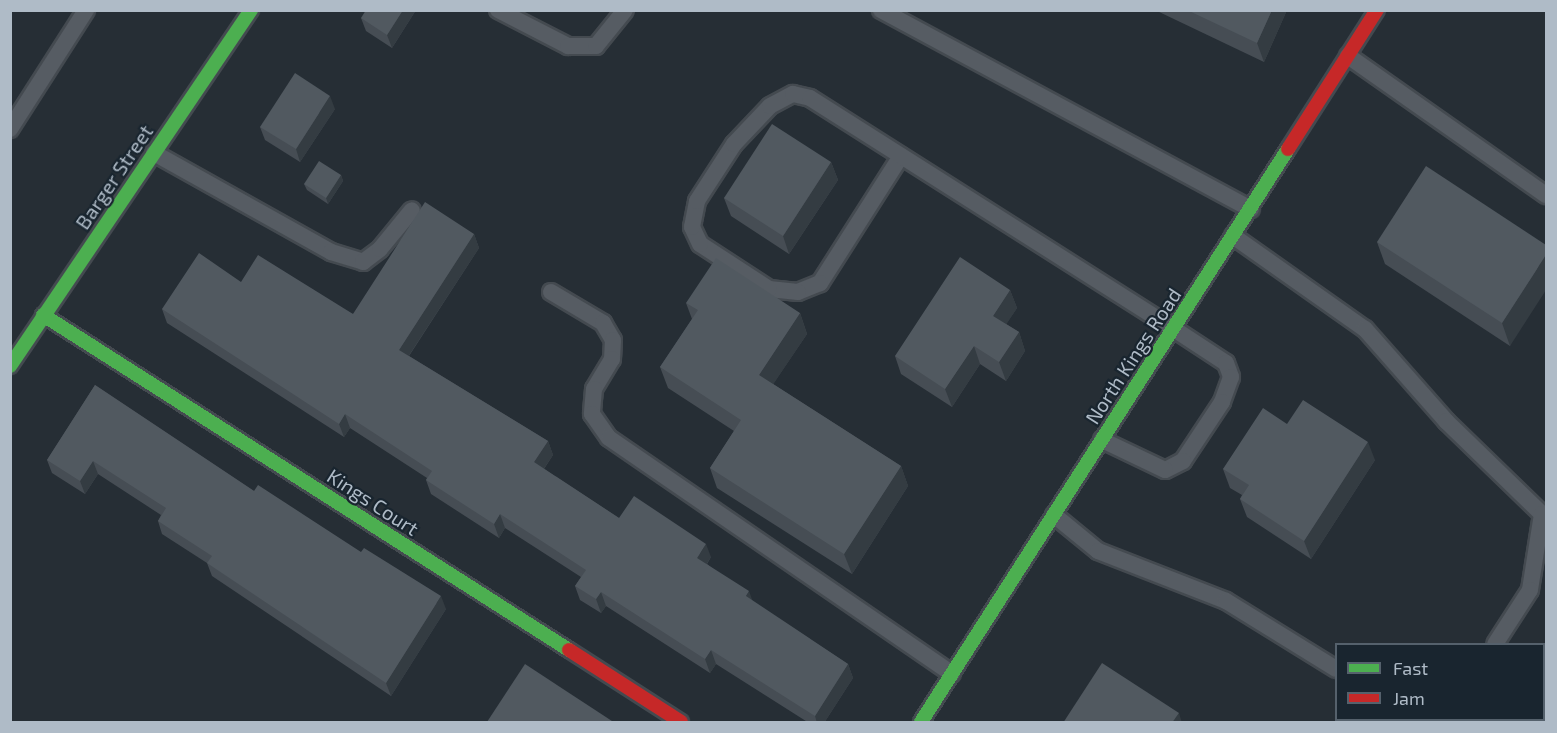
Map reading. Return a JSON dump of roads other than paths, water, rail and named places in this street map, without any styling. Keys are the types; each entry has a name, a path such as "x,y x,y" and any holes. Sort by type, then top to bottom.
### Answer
{"street":[{"name":"Barger Street","path":"10,366 251,10"},
{"name":"North Kings Road","path":"921,723 1377,10"},
{"name":"Kings Court","path":"43,315 681,723"}],"lane":[{"path":"10,129 86,10"},
{"path":"498,10 568,46 596,46 625,10"},
{"path":"881,10 1251,209"},
{"path":"1348,56 1546,195"},
{"path":"901,156 820,284 798,292 769,289 700,244 692,227 697,201 734,144 770,106 793,94 810,98 1226,363 1231,377 1222,402 1183,461 1165,470 1102,441"},
{"path":"154,153 332,252 363,262 380,249 412,210"},
{"path":"1233,236 1365,329 1446,421 1542,514 1530,590 1496,643"},
{"path":"551,291 603,323 613,340 612,359 594,389 592,414 609,438 952,674"},
{"path":"1054,515 1098,550 1226,601 1335,668"}]}
